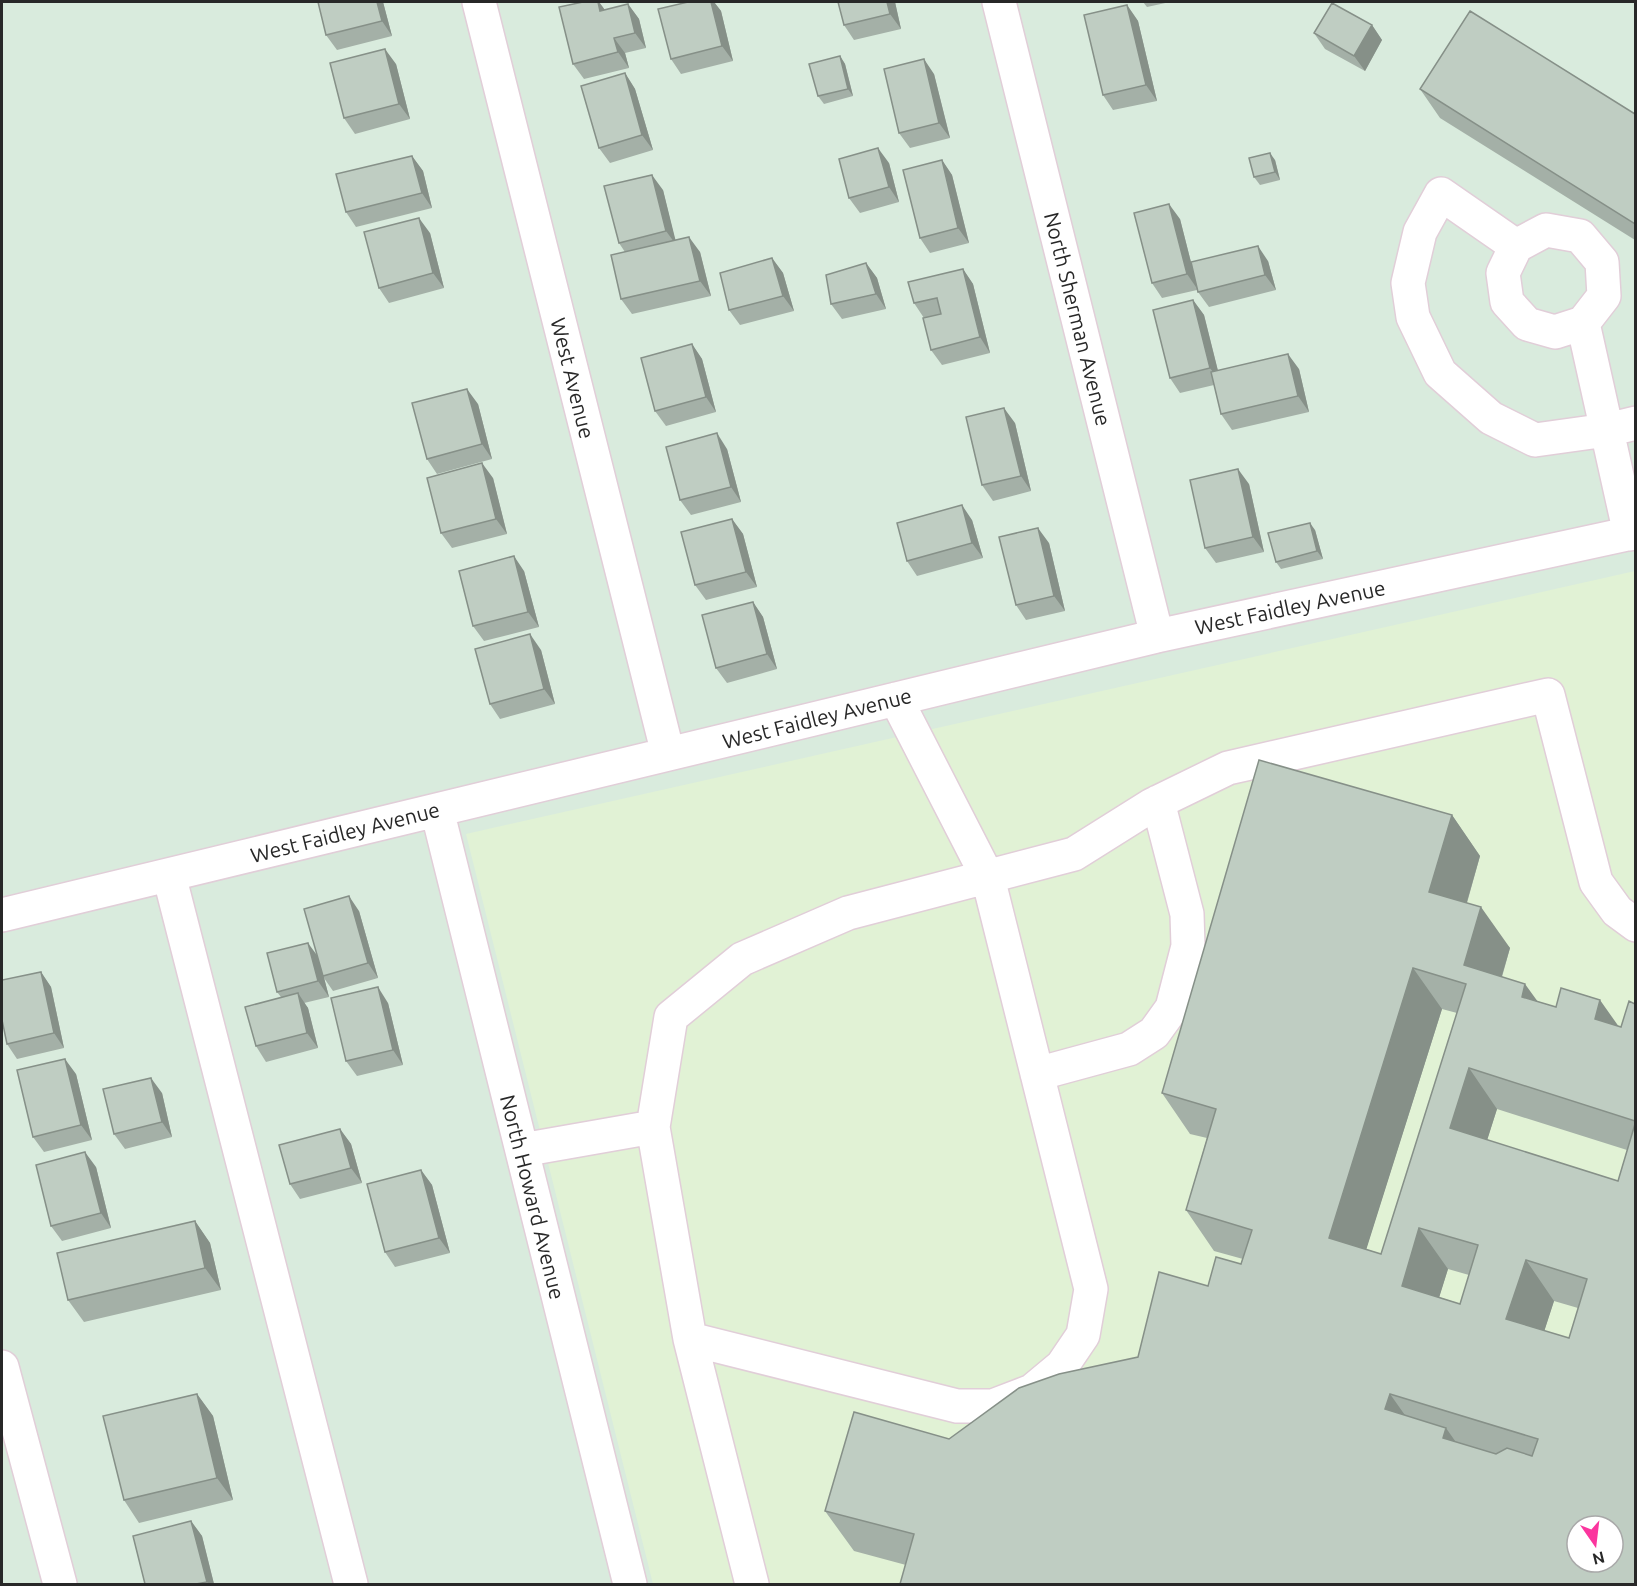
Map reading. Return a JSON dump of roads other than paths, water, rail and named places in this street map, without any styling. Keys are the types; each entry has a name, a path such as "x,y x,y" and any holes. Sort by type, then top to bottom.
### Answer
{"street":[{"name":"West Avenue","path":"479,2 668,754"},
{"name":"North Sherman Avenue","path":"999,2 1157,636"},
{"path":"1516,246 1441,194 1420,232 1408,283 1413,317 1440,373 1491,418 1535,440 1621,427"},
{"path":"1546,230 1580,236 1602,262 1604,296 1583,323 1555,332 1527,324 1520,317 1507,302 1503,273 1516,246 1546,230"},
{"path":"1583,323 1621,427 1633,533"},
{"name":"West Faidley Avenue","path":"2,915 1157,636 1633,533"},
{"path":"752,1584 690,1339 653,1127 671,1017 742,959 849,913 1074,854 1158,802 1228,768 1548,695 1596,882 1617,911 1635,925"},
{"path":"690,1339 957,1406 993,1406 1032,1391 1062,1366 1083,1335 1090,1288 988,878 896,699"},
{"path":"1036,1074 1128,1049 1154,1034 1172,1008 1188,946 1187,914 1158,802"},
{"name":"North Howard Avenue","path":"437,810 630,1584"},
{"path":"169,875 351,1584"},
{"path":"522,1150 653,1127"},
{"path":"2,1367 60,1584"}]}
